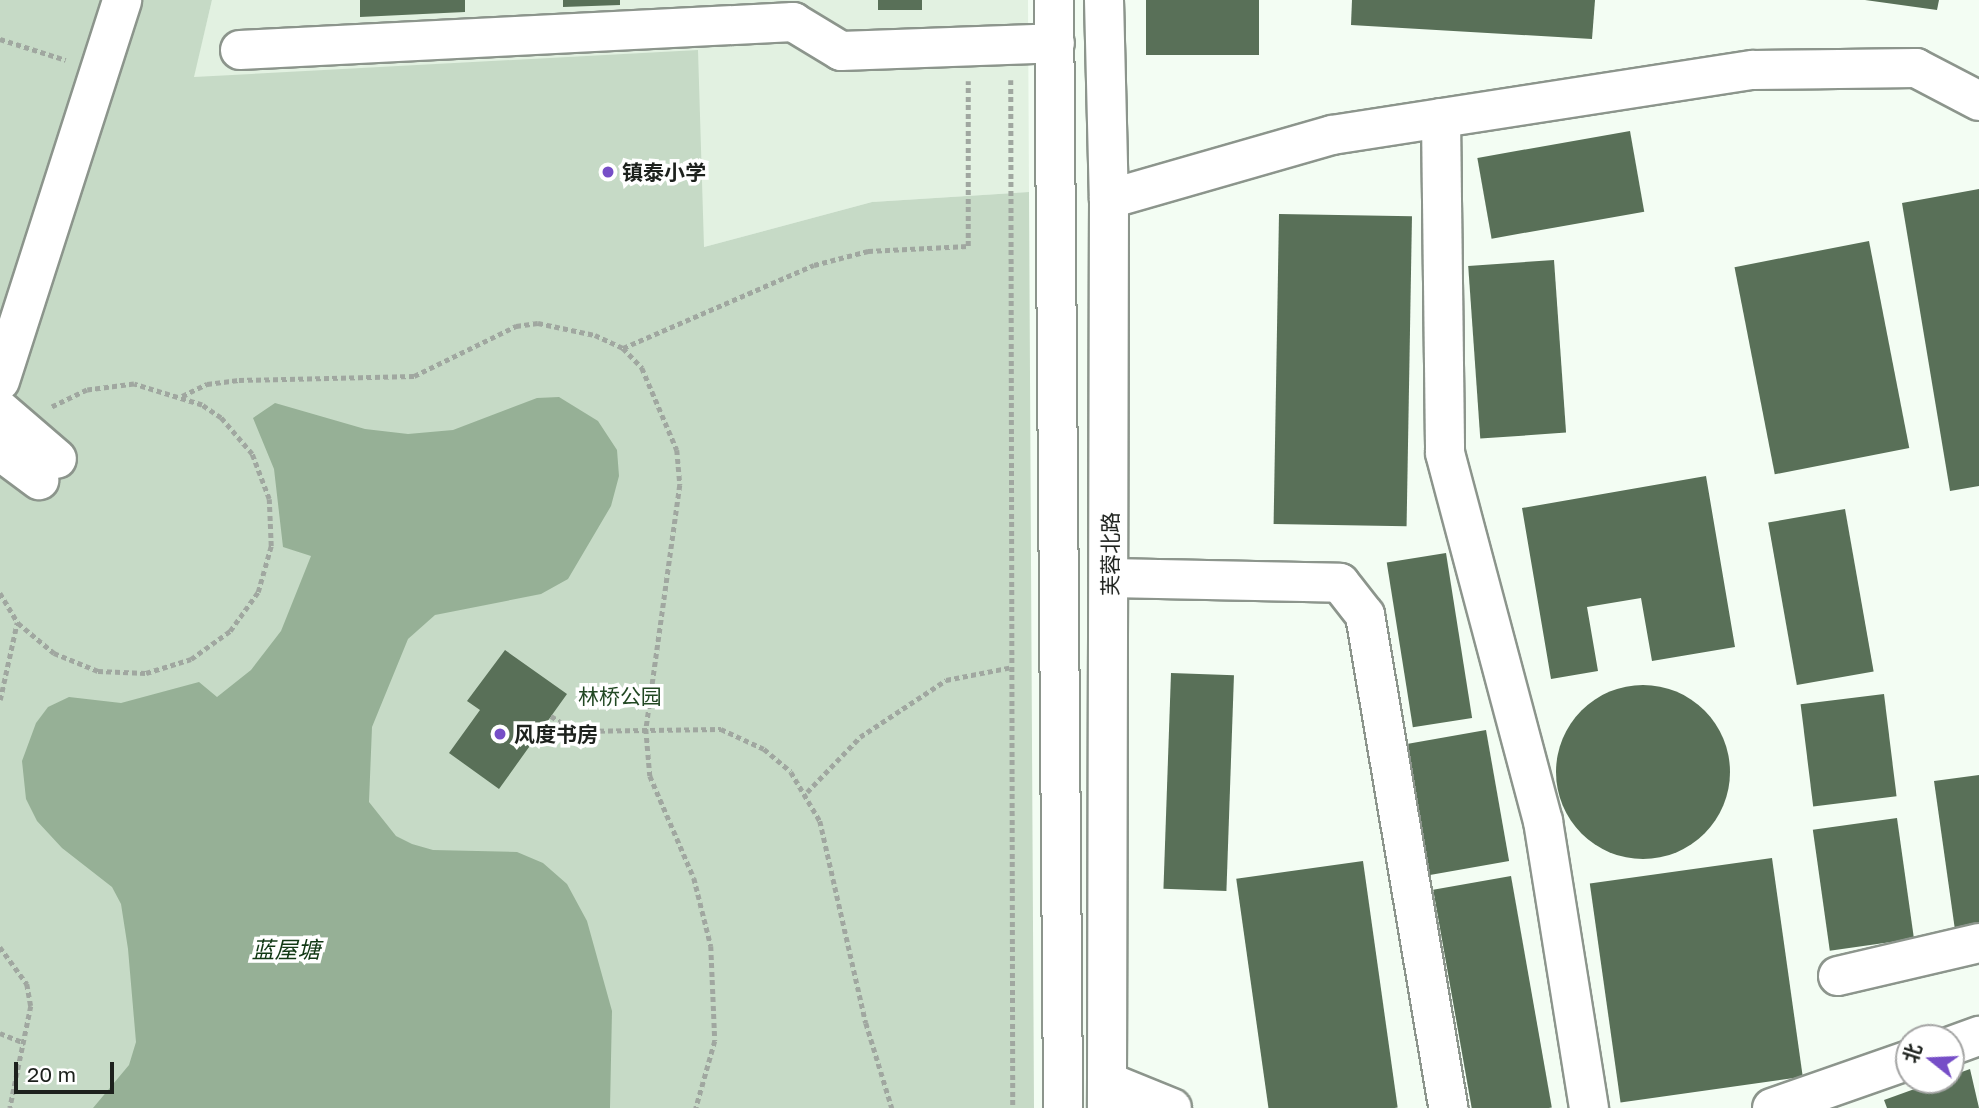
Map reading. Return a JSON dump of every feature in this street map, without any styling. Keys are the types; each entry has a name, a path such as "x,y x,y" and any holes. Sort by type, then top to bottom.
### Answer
{"street":[{"path":"0,381 122,0"},
{"path":"1054,0 1063,1108"},
{"name":"芙蓉北路","path":"1104,0 1109,200 1107,1095"},
{"path":"240,50 793,22 841,51 1055,43"},
{"path":"1109,200 1332,135 1753,70 1881,65 1916,68 1979,101"},
{"path":"1441,118 1445,453 1543,821 1589,1108"},
{"path":"8,430 48,470"},
{"path":"1110,578 1340,583 1365,615 1448,1108"},
{"path":"1838,976 1979,943"},
{"path":"1772,1108 1895,1065"},
{"path":"1107,1095 1172,1108"}],"path":[{"path":"0,38 99,72"},
{"path":"1011,44 1013,1108"},
{"path":"623,348 814,265 868,251 968,246 967,46"},
{"path":"182,396 207,384 239,380 414,376 516,326 538,323 571,326 623,348 642,368 664,412 677,450 680,485 646,729 650,776 694,878 711,946 715,1041 696,1108"},
{"path":"0,593 18,622 54,653 98,671 146,673 191,659 230,631 258,592 271,546 269,499 252,454 221,418 182,396 134,384 87,390 8,430"},
{"path":"0,700 18,622"},
{"path":"807,792 860,737 946,680 1012,667"},
{"path":"551,716 575,731 701,726 738,735 764,749 807,792 820,821 866,1023 892,1108"},
{"path":"0,947 27,984 26,1043 10,1108"},
{"path":"0,1033 26,1043"}],"shaded area":[{"name":"镇泰小学","path":"212,0 1028,0 1029,192 872,202 704,247 185,111"}],"green space":[{"name":"林桥公园","path":"0,0 212,0 194,77 698,50 704,247 872,202 1029,192 1034,1108 0,1108"}],"water":[{"name":"蓝屋塘","path":"559,397 598,421 617,450 619,476 611,506 568,579 541,594 435,615 408,639 372,727 369,802 396,836 412,844 433,850 517,852 543,863 567,884 587,921 612,1011 610,1108 93,1108 129,1065 136,1042 128,949 121,904 112,887 62,848 37,821 26,799 22,761 36,723 48,707 69,697 121,703 199,682 217,697 251,670 281,631 311,556 283,547 274,469 253,418 275,403 365,429 408,434 453,430 537,398"}],"building":[{"path":"360,0 465,0 465,12 360,17"},
{"path":"563,0 620,0 620,5 563,7"},
{"path":"878,0 922,0 922,10 878,10"},
{"path":"1146,0 1259,0 1259,55 1146,55"},
{"path":"1352,0 1595,0 1592,39 1351,25"},
{"path":"1865,0 1939,0 1937,10"},
{"path":"1630,131 1644,212 1492,239 1477,158"},
{"path":"1979,189 1979,486 1950,491 1902,203"},
{"path":"1279,214 1412,216 1407,526 1274,524"},
{"path":"1869,241 1909,448 1775,474 1735,267"},
{"path":"1554,260 1566,433 1480,439 1468,266"},
{"path":"1706,476 1735,647 1652,661 1641,598 1587,607 1598,671 1551,679 1522,508"},
{"path":"1845,509 1874,671 1797,685 1768,523"},
{"path":"1446,553 1472,718 1413,727 1387,562"},
{"name":"风度书房","path":"505,650 567,694 499,789 449,753 480,710 467,701"},
{"path":"1171,673 1234,675 1226,891 1163,889"},
{"path":"1643,685 1676,692 1704,711 1723,739 1730,772 1723,805 1704,833 1676,852 1643,859 1610,852 1582,833 1563,805 1556,772 1563,739 1582,711 1610,692"},
{"path":"1884,694 1897,796 1813,806 1801,704"},
{"path":"1486,730 1509,861 1421,876 1398,745"},
{"path":"1979,775 1979,926 1955,930 1934,781"},
{"path":"1897,818 1914,939 1830,951 1813,830"},
{"path":"1772,858 1803,1077 1621,1102 1590,884"},
{"path":"1363,861 1398,1108 1268,1108 1236,879"},
{"path":"1511,876 1552,1107 1472,1108 1433,890"},
{"path":"1970,1069 1979,1108 1887,1108 1884,1100 1901,1094 1965,1094 1965,1071"}],"place":[{"name":"镇泰小学","path":"608,172"},
{"name":"风度书房","path":"500,734"}]}
